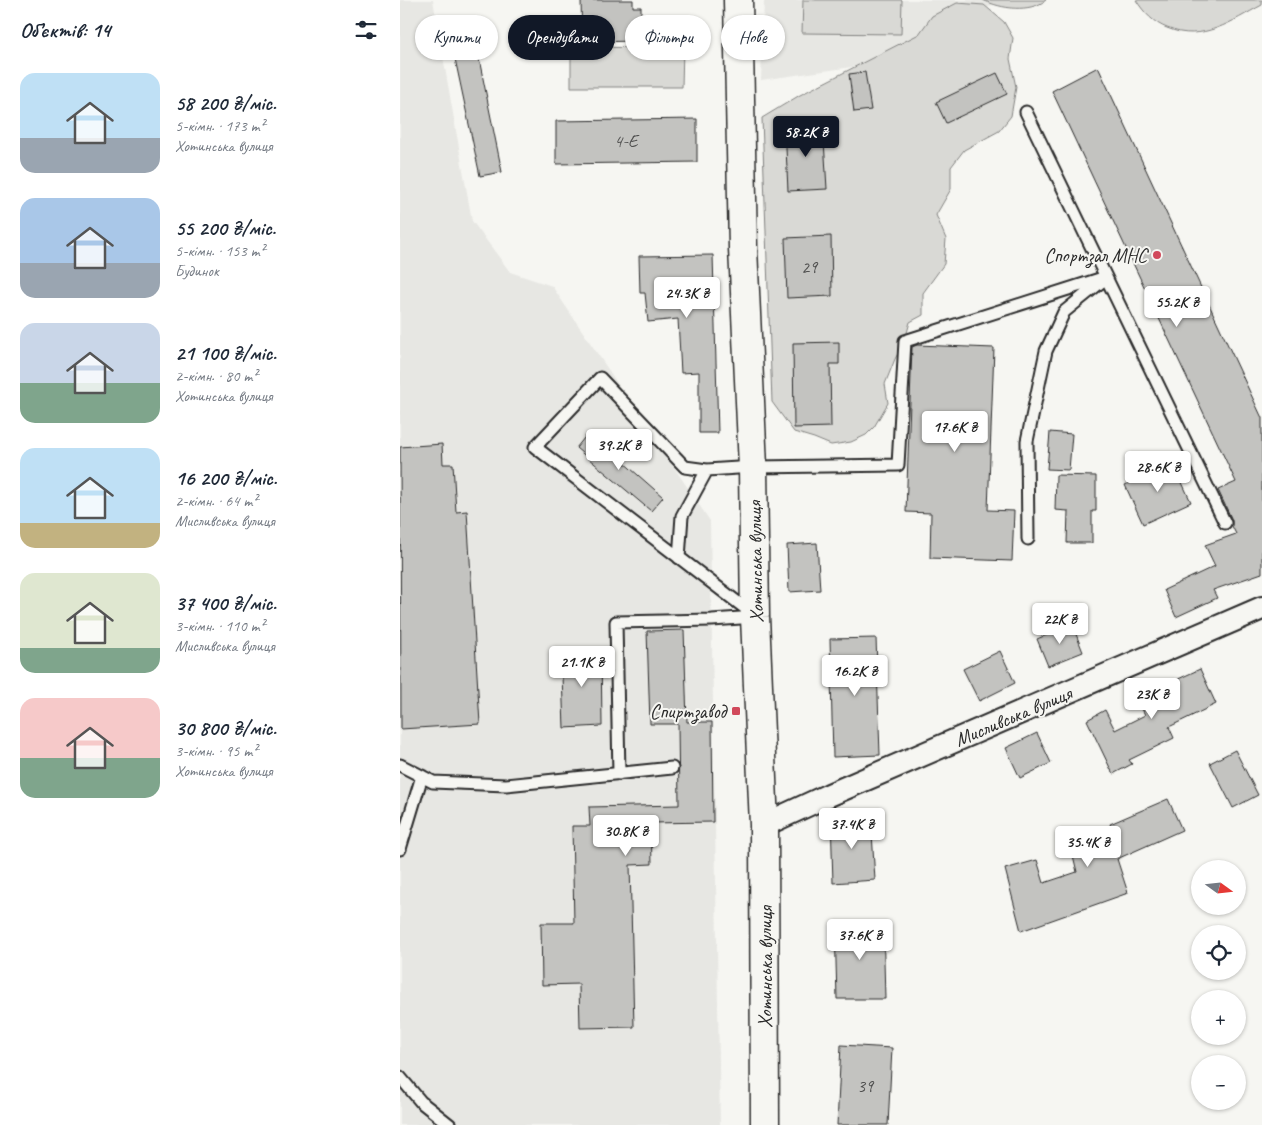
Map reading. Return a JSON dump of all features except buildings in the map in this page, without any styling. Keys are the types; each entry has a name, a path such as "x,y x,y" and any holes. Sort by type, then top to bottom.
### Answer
{"highway":[{"name":"Хотинська вулиця","path":"738,0 743,248 753,467 755,617 764,825 765,1125"}],"street":[{"name":"Мисливська вулиця","path":"764,825 829,795 1262,608"}],"lane":[{"path":"1026,112 1224,523"},
{"path":"755,617 535,447 600,378 684,467 707,470 753,467 898,465 905,341 1106,277"},
{"path":"1028,539 1027,441 1046,351 1064,312 1106,277"},
{"path":"680,558 682,516 707,470"},
{"path":"619,774 616,622 755,617"},
{"path":"400,765 433,782 506,785 672,768"},
{"path":"400,849 422,776"},
{"path":"400,1077 421,1102 450,1125"}],"shaded area":[{"path":"400,0 433,0 436,15 415,15 415,60 444,60 472,221 510,272 552,286 710,521 720,1125 400,1125"},
{"path":"764,0 999,0 914,58 761,80 762,60 785,60 785,15 763,15"},
{"path":"803,0 902,0 901,34 802,33"},
{"path":"983,0 1046,0 1032,7 1015,8 998,6"},
{"path":"1136,0 1262,0 1262,5 1216,28 1205,32 1192,33 1180,32 1158,23 1146,13"},
{"path":"957,3 984,5 1004,22 1013,38 1010,59 1016,87 1011,116 999,131 964,150 951,167 951,189 936,215 946,239 944,264 923,293 923,315 910,322 905,340 895,359 885,384 888,403 874,427 866,435 851,442 831,445 794,432 772,402 762,118 800,95 919,34 932,16"},
{"path":"615,47 625,47 625,60 683,60 682,87 571,87 571,60 615,60"}],"place":[{"name":"Спортзал МНС","path":"1157,255"},
{"name":"Спиртзавод","path":"736,711"}]}
